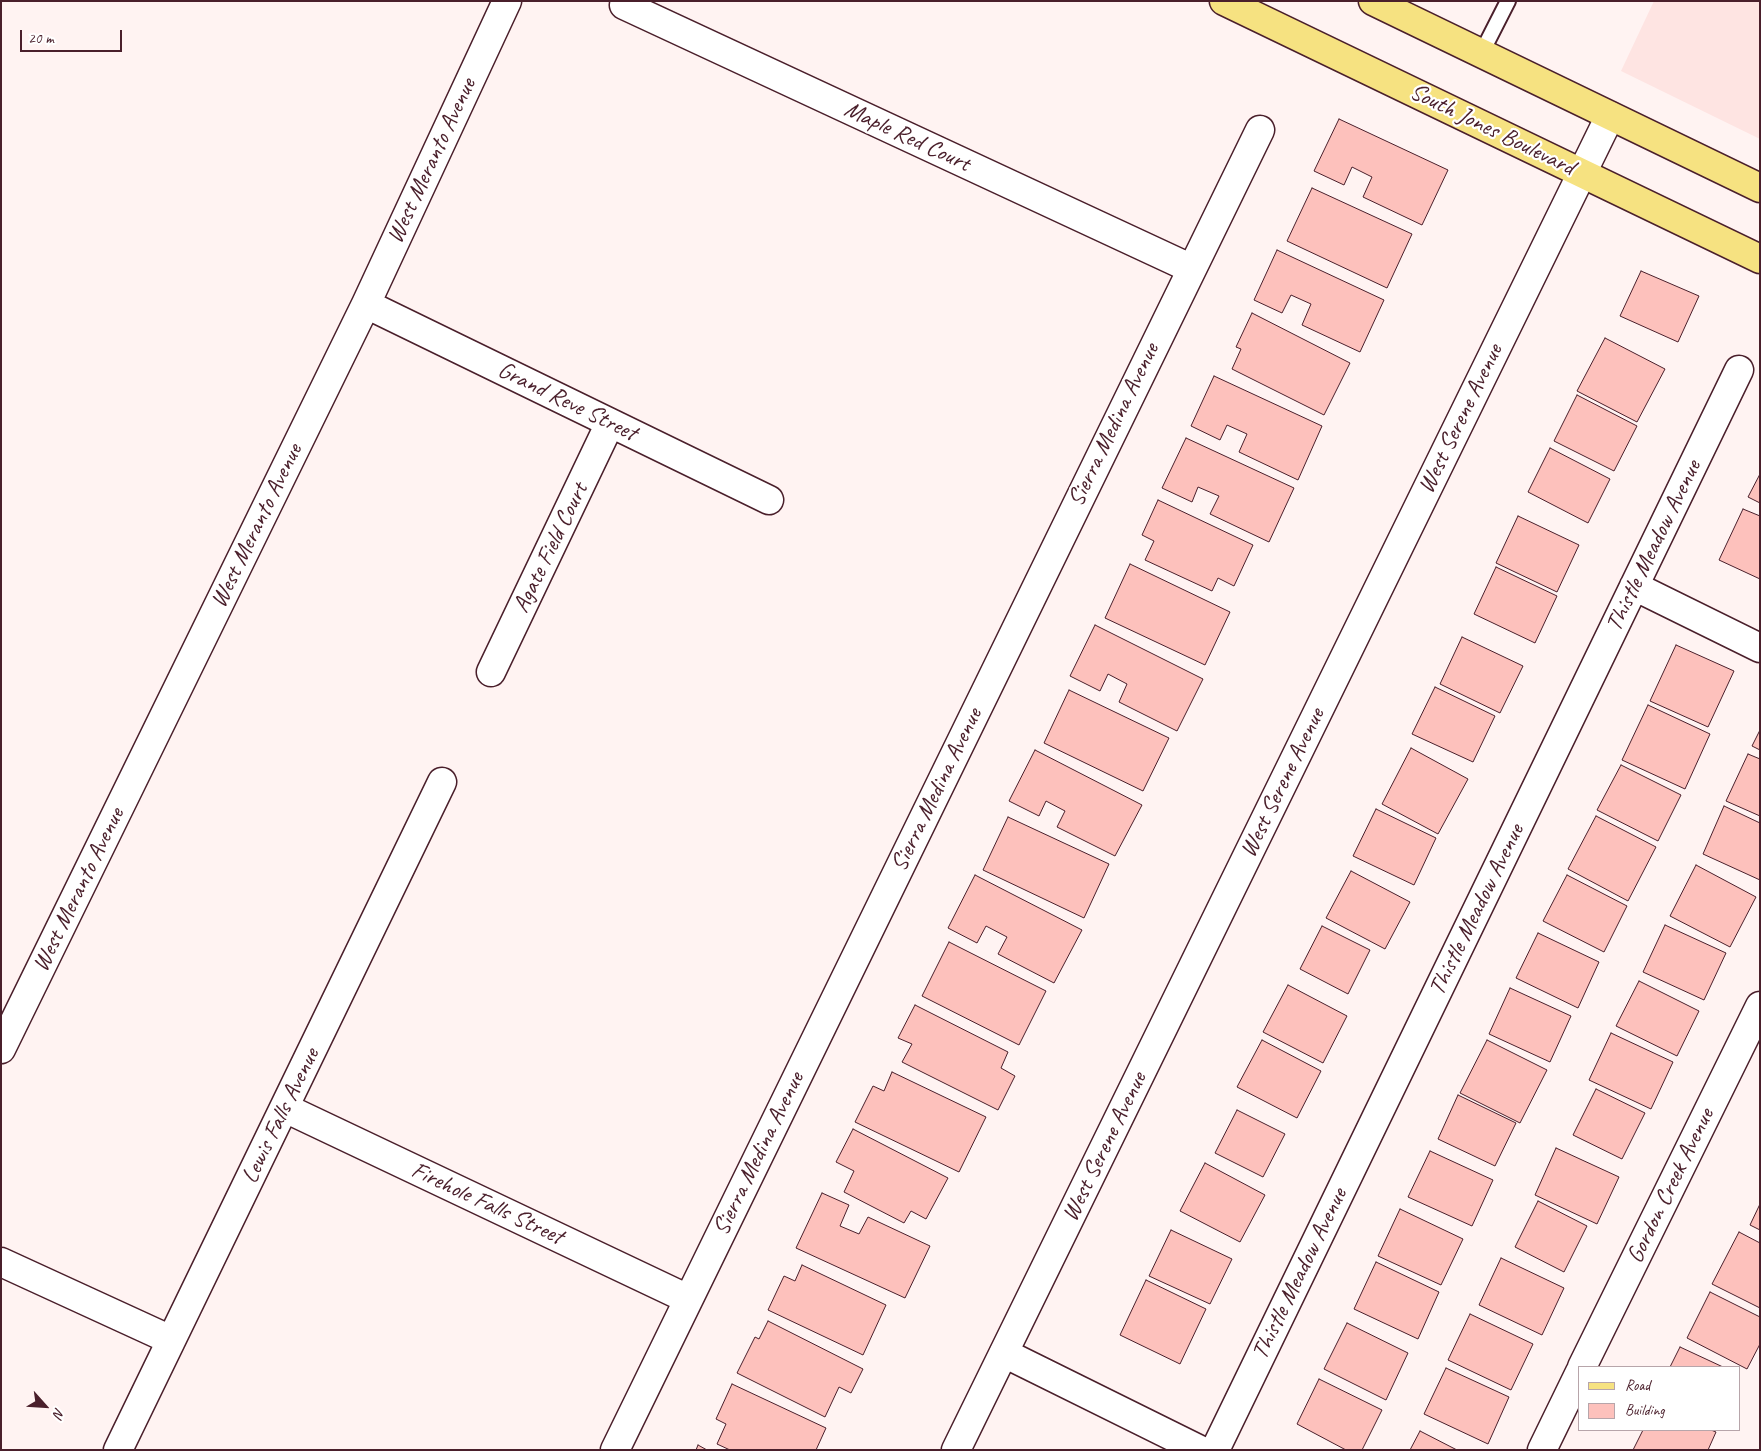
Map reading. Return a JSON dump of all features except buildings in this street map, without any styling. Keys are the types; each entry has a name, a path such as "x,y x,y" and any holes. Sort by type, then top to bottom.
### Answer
{"main road":[{"name":"South Jones Boulevard","path":"1224,1 1760,258"},
{"path":"1373,1 1760,188"}],"street":[{"name":"West Meranto Avenue","path":"1,1049 366,304 507,1"},
{"name":"Maple Red Court","path":"624,5 1190,268"},
{"name":"West Serene Avenue","path":"956,1450 1610,116"},
{"name":"Sierra Medina Avenue","path":"615,1450 1190,268 1260,130"},
{"name":"Grand Reve Street","path":"366,304 769,500"},
{"name":"Thistle Meadow Avenue","path":"1215,1450 1739,370"},
{"name":"Agate Field Court","path":"491,672 610,423"},
{"path":"1634,586 1760,648"},
{"name":"Lewis Falls Avenue","path":"118,1450 442,782"},
{"name":"Gordon Creek Avenue","path":"1582,1366 1760,1006"},
{"name":"Firehole Falls Street","path":"285,1108 688,1299"},
{"path":"1,1262 171,1340"},
{"path":"1004,1354 1200,1450"},
{"path":"1542,1450 1578,1376"}],"lane":[{"path":"1481,54 1508,1"}],"shaded area":[{"path":"1654,1 1760,1 1760,139 1621,71"}]}
